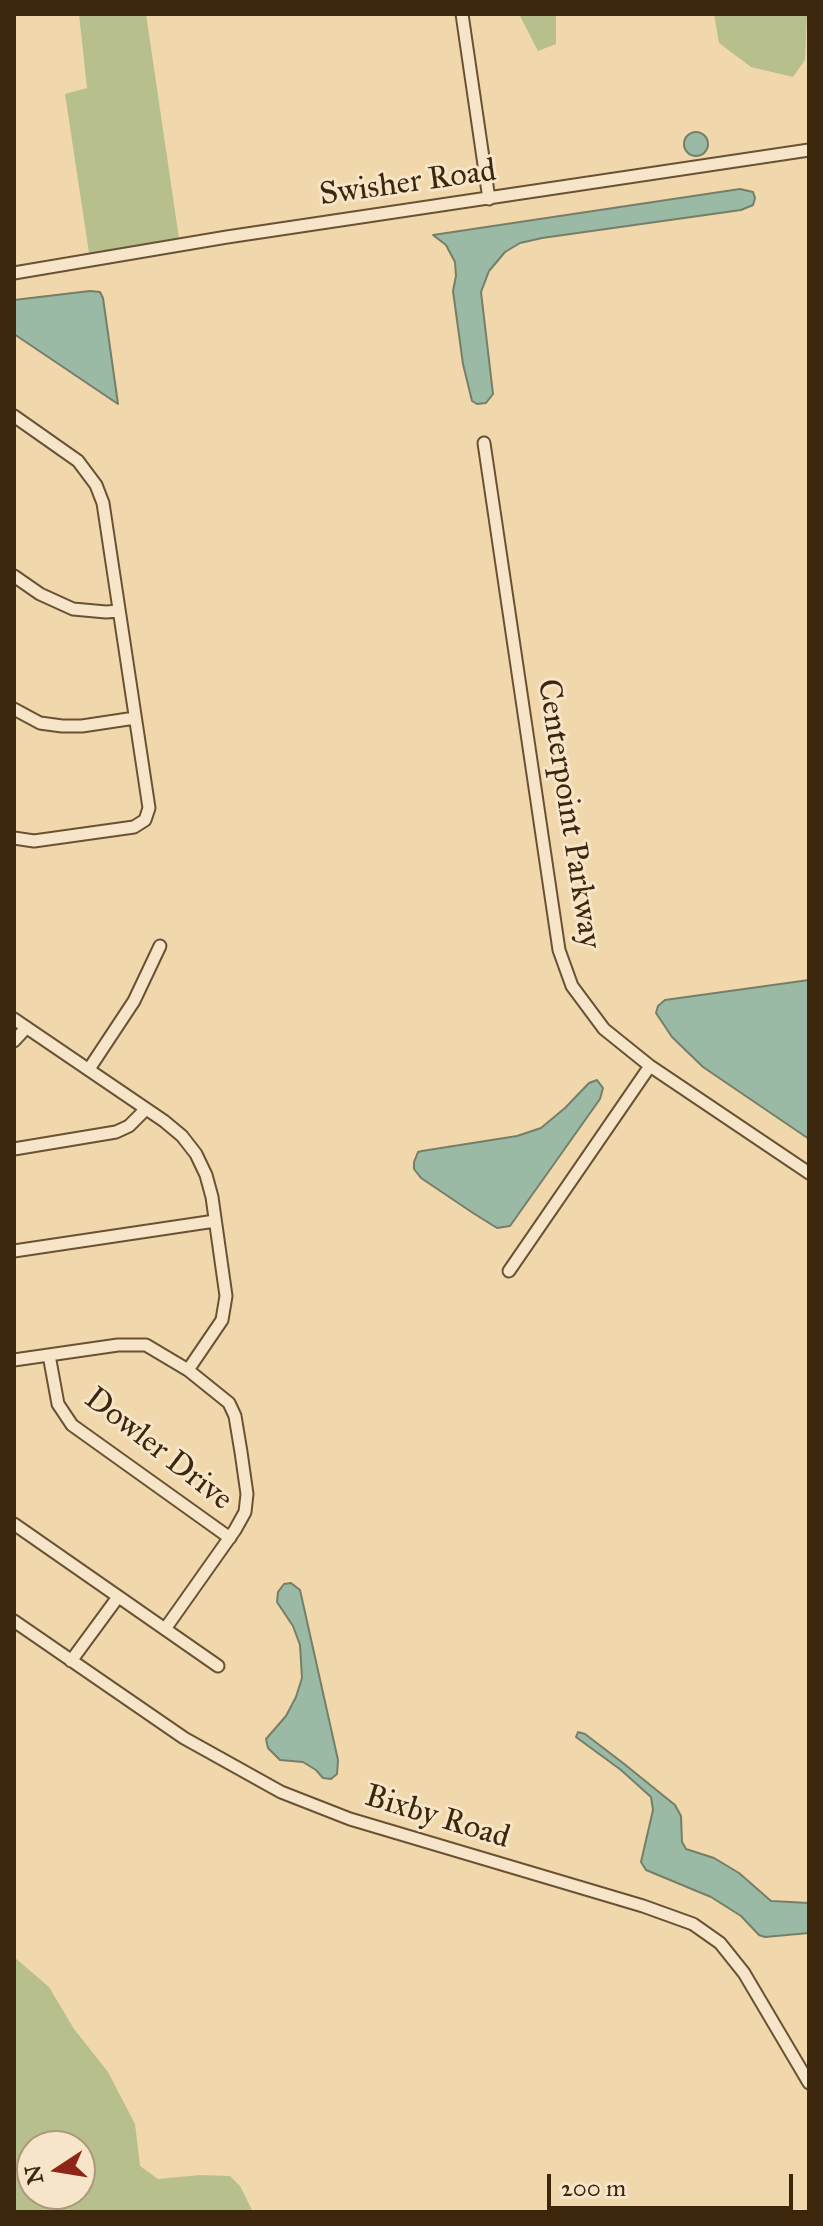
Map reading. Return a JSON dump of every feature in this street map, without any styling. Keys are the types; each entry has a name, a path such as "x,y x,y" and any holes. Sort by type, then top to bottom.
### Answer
{"street":[{"path":"462,14 489,199"},
{"name":"Swisher Road","path":"14,273 227,237 809,150"},
{"path":"14,416 78,461 96,485 103,503 149,808 145,820 134,827 34,841 14,838"},
{"name":"Centerpoint Parkway","path":"484,443 559,950 572,986 604,1029 650,1066 809,1173"},
{"path":"14,576 40,594 73,609 119,611"},
{"path":"14,709 40,723 62,726 135,718"},
{"path":"89,1069 134,1001 160,946"},
{"path":"14,1019 146,1109 182,1136 196,1154 206,1175 226,1296 222,1320 188,1370"},
{"path":"14,1041 26,1028"},
{"path":"509,1271 650,1066"},
{"path":"14,1149 116,1132 129,1126 146,1109"},
{"path":"14,1251 215,1221"},
{"path":"14,1360 137,1343 155,1349 188,1370 224,1398 235,1416 247,1494 245,1512 165,1629"},
{"name":"Dowler Drive","path":"49,1355 58,1404 72,1425 230,1538"},
{"path":"14,1524 218,1666"},
{"path":"71,1661 118,1597"},
{"name":"Bixby Road","path":"14,1621 199,1747 292,1796 350,1819 657,1910 693,1924 720,1943 739,1966 809,2083"}],"green space":[{"path":"79,14 146,14 181,252 91,266 65,94 87,88"},
{"path":"519,14 556,14 556,44 538,51"},
{"path":"714,14 807,14 805,60 793,77 751,67 719,43"},
{"path":"14,1957 49,1987 74,2029 108,2072 135,2124 140,2166 158,2179 230,2176 240,2186 253,2212 14,2212"}],"shaded area":[{"path":"696,132 704,136 708,144 704,152 696,156 688,152 684,144 688,136"},
{"path":"740,189 753,192 753,205 741,210 542,238 520,243 505,252 489,271 481,292 493,394 486,403 472,401 463,364 453,291 455,262 446,245 433,235"},
{"path":"100,292 103,298 118,404 14,334 14,300"},
{"path":"809,980 809,1139 703,1067 672,1037 656,1013 665,1000"},
{"path":"597,1080 603,1088 600,1099 510,1226 497,1228 421,1178 414,1169 418,1152 517,1136 541,1128 589,1083"},
{"path":"291,1583 300,1590 338,1760 337,1774 331,1779 323,1778 303,1762 280,1760 268,1748 266,1739 286,1716 302,1678 300,1645 293,1626 277,1602 278,1592 284,1584"},
{"path":"578,1732 585,1734 675,1805 681,1816 682,1842 686,1849 714,1858 739,1873 771,1901 809,1903 809,1933 759,1935 741,1916 711,1897 646,1870 641,1862 653,1810 651,1797 576,1737"}]}
